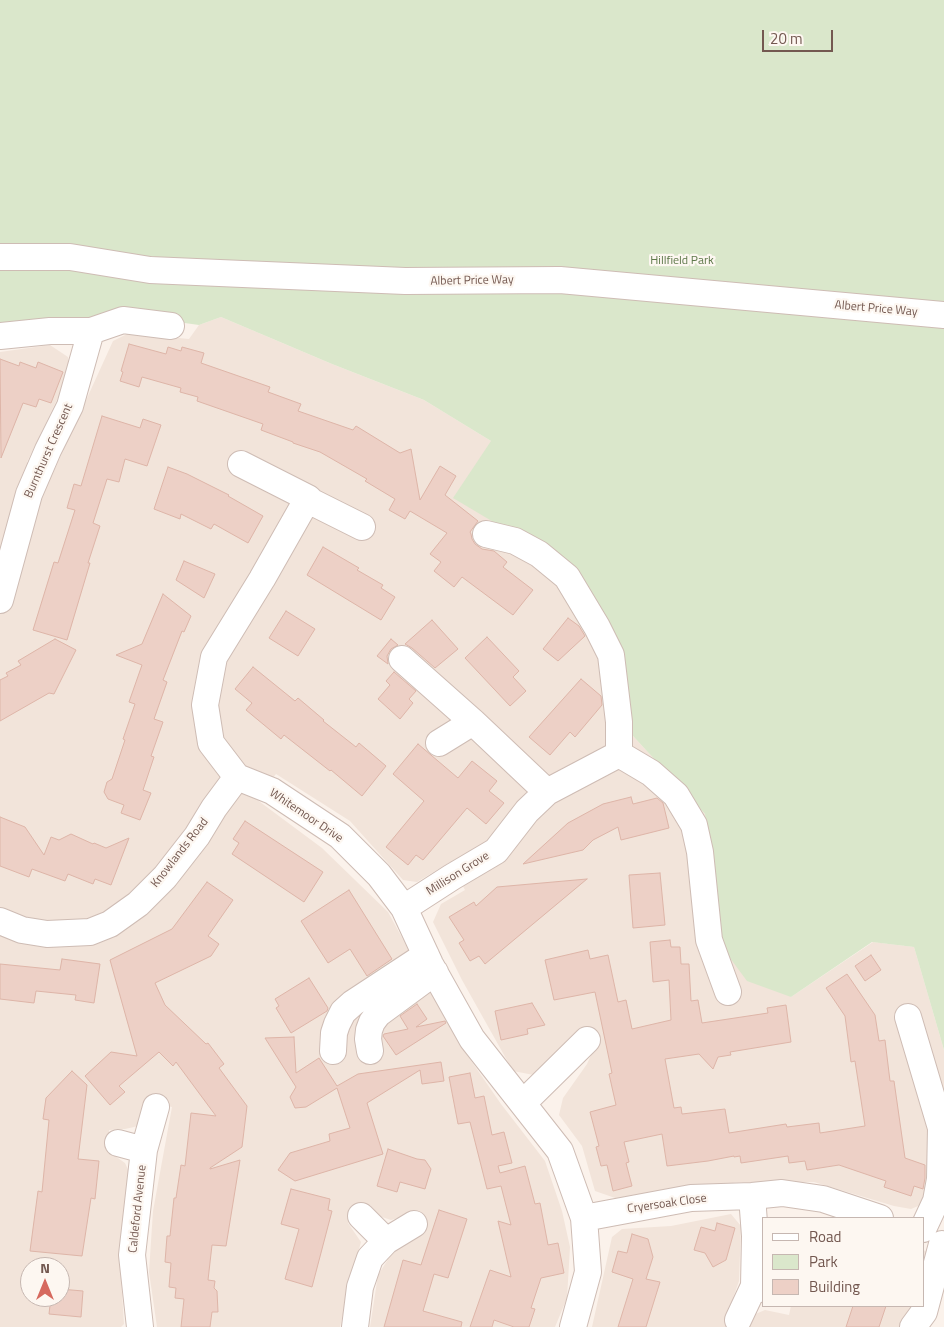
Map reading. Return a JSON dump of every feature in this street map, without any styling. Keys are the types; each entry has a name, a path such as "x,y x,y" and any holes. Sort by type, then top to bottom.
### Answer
{"street":[{"name":"Albert Price Way","path":"0,256 70,257 150,270 395,281 560,280 944,315"},
{"path":"0,336 50,331 91,331 123,320 171,326"},
{"name":"Burnthurst Crescent","path":"0,600 29,494 70,406 91,331"},
{"path":"241,464 362,527"},
{"path":"237,777 211,743 205,705 214,657 262,579 308,498"},
{"path":"486,534 515,541 523,545 539,554 567,577 597,628 611,655 619,722 619,754 651,773 676,795 694,825 700,852 709,940 728,992"},
{"path":"402,659 473,722 547,792"},
{"path":"439,743 473,722"},
{"name":"Millison Grove","path":"404,908 496,851 527,811 547,792 619,754"},
{"name":"Whitemoor Drive","path":"237,777 272,791 340,836 379,875 404,908 431,964 472,1039 560,1151 584,1218 588,1272 574,1327"},
{"name":"Knowlands Road","path":"0,921 22,930 48,934 90,932 110,924 138,904 165,877 197,836 214,808 237,777"},
{"path":"370,1051 368,1039 372,1022 431,964"},
{"path":"333,1051 334,1033 337,1024 343,1012 353,1003 431,964"},
{"path":"908,1017 941,1128 940,1179 924,1312 914,1327"},
{"path":"523,1103 587,1040"},
{"name":"Caldeford Avenue","path":"140,1327 132,1255 144,1150 156,1108"},
{"name":"Caldeford Avenue","path":"118,1143 144,1150"},
{"name":"Cryersoak Close","path":"584,1218 691,1198 782,1193 823,1199 877,1217"},
{"path":"738,1320 758,1288 752,1196"},
{"path":"361,1216 386,1240"},
{"path":"355,1327 360,1287 370,1258 386,1240 414,1224"}],"shaded area":[{"path":"221,317 424,400 491,441 559,561 612,638 633,736 705,814 716,939 791,997 873,942 914,947 944,1050 944,1191 911,1209 894,1206 814,1182 741,1182 663,1191 618,1199 595,1191 582,1146 559,1115 563,1098 587,1064 596,1044 534,1075 513,1071 462,980 433,922 441,904 465,890 450,862 417,882 403,880 350,821 276,774 256,799 322,848 388,912 463,1049 501,1104 545,1161 562,1211 570,1247 567,1298 555,1327 370,1327 378,1275 392,1253 408,1215 391,1220 379,1216 370,1205 348,1223 361,1242 340,1327 157,1327 149,1272 153,1211 172,1107 148,1102 143,1125 109,1130 108,1151 125,1163 131,1176 121,1277 124,1324 121,1327 0,1327 0,352 50,345 68,357 70,373 27,462 52,475 113,341 129,333 189,339 199,325"},
{"path":"731,1214 741,1226 739,1281 726,1318 753,1315 765,1310 789,1315 791,1307 924,1307 924,1250 944,1260 944,1283 929,1327 592,1327 612,1237 622,1229 671,1226"}],"green space":[{"name":"Hillfield Park","path":"0,0 944,0 944,1050 914,947 872,942 791,997 747,981 716,939 705,814 633,736 612,638 559,561 453,498 491,441 424,400 221,317 199,325 120,314 0,329"}],"building":[{"path":"129,344 166,354 168,347 181,351 182,347 204,353 201,363 270,387 268,392 301,404 298,411 353,430 356,426 400,453 411,449 420,500 440,466 456,476 445,495 478,521 470,532 475,544 482,549 494,551 507,562 503,567 533,590 513,615 462,577 454,587 434,571 441,562 430,554 447,533 410,511 405,519 389,510 395,499 365,481 367,479 320,452 261,430 263,424 197,401 198,397 180,392 181,388 142,377 139,387 120,381"},
{"path":"0,359 19,366 20,362 36,368 38,362 63,372 51,403 39,399 36,407 23,403 1,458"},
{"path":"102,416 140,428 143,419 161,425 147,466 125,459 119,482 107,479 93,523 100,526 67,640 33,630 54,562 58,563 75,510 67,508 74,484 81,486"},
{"path":"168,467 187,474 229,495 263,516 248,543 214,524 211,529 181,514 180,519 154,509"},
{"path":"323,547 359,568 357,570 383,585 381,588 395,597 381,620 307,575"},
{"path":"184,561 215,574 204,598 176,580"},
{"path":"163,594 191,616 184,632 182,631 163,680 167,682 154,719 163,722 151,756 154,757 143,790 151,793 140,820 121,813 124,805 108,799 104,792 107,782 112,779 125,740 123,739 135,704 129,702 142,665 116,655 142,644"},
{"path":"286,611 315,629 298,656 269,638"},
{"path":"568,618 579,626 585,636 558,661 543,649"},
{"path":"432,620 458,649 435,668 405,644"},
{"path":"487,637 519,671 513,677 526,691 510,706 465,658"},
{"path":"55,639 76,650 54,694 49,693 0,721 0,680 8,676 6,673 21,665 18,661"},
{"path":"391,639 398,645 391,649 387,656 388,664 377,656"},
{"path":"253,667 295,701 298,698 356,747 359,743 386,766 362,796 284,735 281,739 246,710 252,703 235,689"},
{"path":"394,672 416,691 409,699 413,703 400,719 378,699 390,685 386,681"},
{"path":"581,679 601,696 602,705 575,737 570,732 550,755 529,737"},
{"path":"418,744 458,778 472,761 497,781 489,791 504,803 486,824 467,808 423,860 416,855 408,865 386,847 424,801 393,774"},
{"path":"631,797 633,804 657,798 663,803 669,828 621,840 618,827 593,840 583,850 523,864 568,823 603,804"},
{"path":"0,817 25,827 44,855 51,837 59,840 71,834 106,848 129,838 111,885 95,879 93,884 68,874 65,881 32,869 29,877 0,866"},
{"path":"245,821 323,872 304,902 232,854 239,843 233,839"},
{"path":"660,873 665,925 633,928 629,875"},
{"path":"587,879 485,964 479,956 470,961 459,943 464,940 449,917 474,902 476,906 497,887"},
{"path":"207,882 233,900 208,936 219,944 211,956 155,983 165,1005 206,1044 208,1043 224,1064 219,1068 247,1106 242,1147 210,1168 240,1160 226,1246 212,1245 208,1280 215,1281 214,1288 217,1291 218,1312 212,1312 210,1327 181,1327 184,1299 175,1298 176,1288 169,1287 171,1263 165,1262 167,1236 170,1236 174,1198 176,1198 181,1165 185,1166 191,1113 216,1116 176,1062 173,1066 159,1052 119,1086 125,1092 110,1105 85,1076 111,1052 137,1056 110,960 172,929"},
{"path":"349,890 392,959 367,976 350,949 328,963 301,921"},
{"path":"670,940 671,947 680,947 681,964 689,964 691,1001 698,1000 702,1023 768,1013 767,1008 786,1005 791,1042 730,1052 731,1055 718,1057 713,1069 699,1054 665,1059 674,1108 681,1107 682,1114 725,1109 729,1133 786,1124 787,1127 819,1123 820,1133 865,1126 855,1061 851,1062 845,1016 826,988 847,974 875,1015 879,1041 885,1040 890,1081 894,1081 905,1158 925,1165 923,1189 914,1186 911,1196 884,1187 886,1181 839,1165 807,1170 805,1161 789,1163 788,1156 741,1163 740,1156 734,1156 667,1166 662,1134 624,1142 629,1162 626,1163 632,1186 613,1191 607,1165 601,1166 596,1147 599,1146 590,1112 616,1105 609,1074 612,1073 595,992 554,1000 545,960 588,950 590,959 608,955 618,1002 626,1000 632,1029 671,1020 669,980 653,982 650,942"},
{"path":"871,955 881,970 865,981 855,966"},
{"path":"62,959 100,964 94,1003 75,1000 76,995 36,991 34,1003 0,999 0,964 60,970"},
{"path":"309,978 328,1008 327,1011 291,1033 276,1008 279,1006 275,999"},
{"path":"532,1003 545,1025 527,1029 528,1034 501,1040 495,1011"},
{"path":"417,1004 427,1019 416,1027 445,1021 446,1023 396,1055 383,1036 384,1034 408,1029 400,1016"},
{"path":"294,1037 296,1073 319,1058 337,1086 358,1074 441,1062 444,1081 422,1084 420,1070 367,1103 383,1154 295,1181 278,1170 290,1153 330,1141 329,1134 350,1128 337,1088 306,1107 295,1108 290,1097 296,1087 265,1038"},
{"path":"72,1071 87,1085 78,1159 99,1161 95,1199 91,1198 82,1256 30,1251 38,1191 42,1192 49,1120 43,1119 46,1098"},
{"path":"470,1073 475,1098 484,1096 492,1135 504,1132 512,1163 498,1166 500,1173 525,1166 535,1204 540,1203 548,1245 558,1243 564,1273 541,1278 531,1308 535,1309 529,1327 514,1327 494,1320 492,1327 470,1327 490,1270 511,1277 498,1221 511,1225 501,1186 487,1189 470,1122 458,1124 449,1077"},
{"path":"388,1149 425,1160 431,1169 425,1189 400,1182 397,1192 377,1186"},
{"path":"291,1189 330,1199 328,1210 332,1211 312,1287 285,1279 299,1229 281,1224"},
{"path":"439,1210 467,1219 448,1278 434,1274 423,1311 462,1322 461,1327 384,1327 403,1260 421,1265"},
{"path":"717,1223 735,1228 726,1260 713,1267 705,1253 694,1250 701,1227 715,1231"},
{"path":"632,1234 648,1239 653,1257 646,1279 660,1282 646,1327 618,1327 633,1279 612,1272 618,1251 627,1253"},
{"path":"70,1290 83,1291 81,1317 49,1314 50,1307 70,1307"},
{"path":"853,1307 886,1307 879,1327 846,1327"}]}
